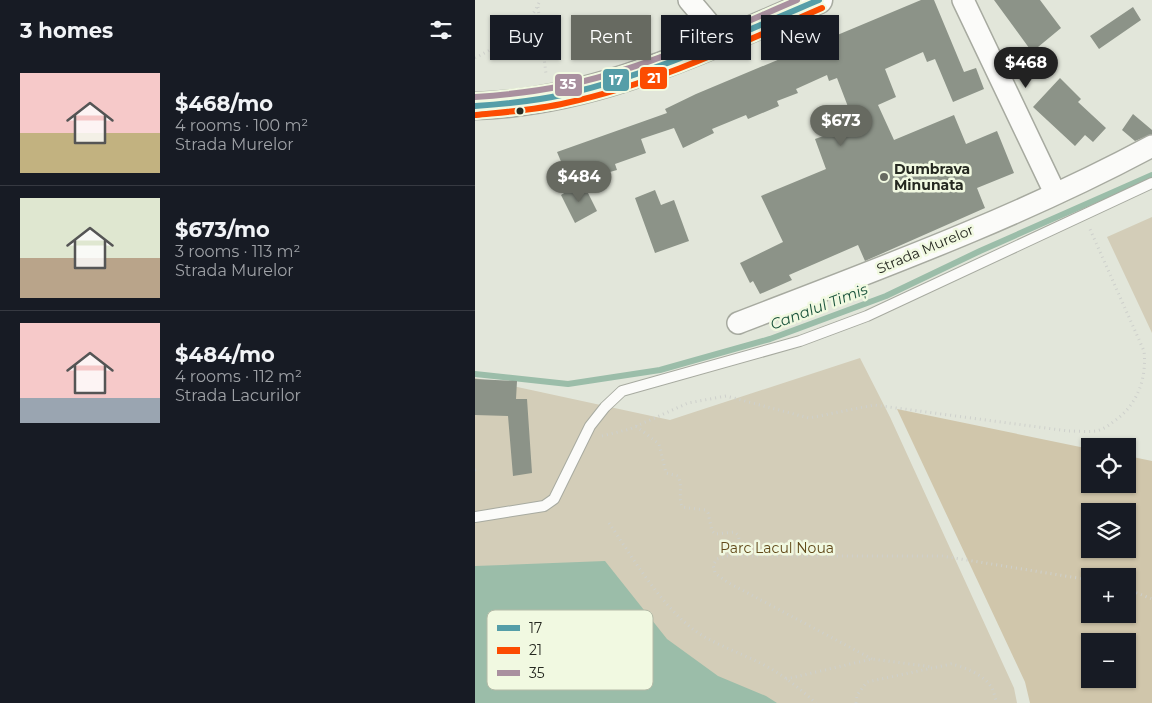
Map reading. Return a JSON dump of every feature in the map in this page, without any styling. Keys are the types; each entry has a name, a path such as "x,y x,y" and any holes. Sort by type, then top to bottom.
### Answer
{"street":[{"path":"689,0 702,15"},
{"path":"751,28 819,0"},
{"path":"963,0 1055,194"},
{"path":"475,106 507,105 591,88 635,75 673,60"},
{"name":"Strada Murelor","path":"738,323 857,277 1055,194 1107,170 1152,146"}],"lane":[{"path":"475,517 544,506 554,499 590,426 605,407 622,391 801,342 867,316 1152,183"}],"path":[{"path":"475,58 502,44 526,22 538,6 540,0"},
{"path":"538,6 545,74"},
{"path":"582,441 636,426 688,403 726,396 809,418 874,405 1068,431 1097,431 1105,428 1121,416 1135,399 1143,380 1144,351 1083,215"},
{"path":"636,426 659,444 665,472 679,476 679,497 682,507 705,510 708,514 712,531 715,534 734,532 738,535 743,556"},
{"path":"609,523 653,587 690,627 714,642 763,664 817,703"},
{"path":"871,659 727,582 715,573 713,565 717,558 726,556 942,556 1081,579"},
{"path":"1136,593 1152,599"},
{"path":"786,679 871,659 936,667"},
{"path":"856,703 857,695 867,682 951,664 963,666 977,674 991,687 997,703"}],"green space":[{"path":"1152,217 1152,333 1107,237"},
{"name":"Parc Lacul Noua","path":"860,358 890,417 1014,688 1017,703 475,703 475,378 670,420"}],"shaded area":[{"path":"897,409 1081,447 1081,493 1136,493 1136,458 1152,461 1152,703 1030,703 1025,682"},
{"path":"605,561 644,610 487,610 487,690 653,690 653,621 667,639 718,676 766,696 777,703 475,703 475,566"}],"building":[{"path":"921,0 934,0 964,72 976,68 984,89 953,102 935,59 927,62 923,52 885,69 896,97 878,105 894,140 954,115 966,144 997,131 1014,173 977,188 985,208 865,261 858,245 789,275 792,280 760,294 753,281 750,283 740,263 783,242 761,196 826,169 815,139 855,125 837,78 829,81 827,75 796,89 798,93 777,101 779,106 748,119 746,115 712,129 714,133 683,148 674,128 641,139 646,153 615,164 617,170 570,183 557,152 667,113 665,109 696,94 777,60 839,60 839,34"},
{"path":"994,0 1040,0 1061,28 1032,52"},
{"path":"1133,7 1141,20 1099,49 1090,36"},
{"path":"1060,78 1081,99 1078,102 1106,128 1093,142 1085,135 1075,146 1033,107"},
{"path":"1133,114 1152,130 1152,134 1135,141 1122,130"},
{"path":"584,185 597,211 575,223 561,195 572,188"},
{"path":"655,190 661,205 674,200 689,241 655,253 635,198"},
{"path":"475,379 517,381 516,399 527,399 532,473 513,476 508,416 475,415"}],"waterway":[{"name":"Canalul Timiș","path":"475,374 568,384 660,370 770,339 886,296 980,251 1152,175"}],"transit line":[{"name":"35","path":"475,97 551,88 622,70 681,49 797,0"},
{"name":"17","path":"475,106 521,102 599,86 694,53 819,0"},
{"name":"21","path":"476,115 555,105 632,85 696,62 822,8"}],"place":[{"name":"Dumbrava Minunata","path":"884,177"}]}
